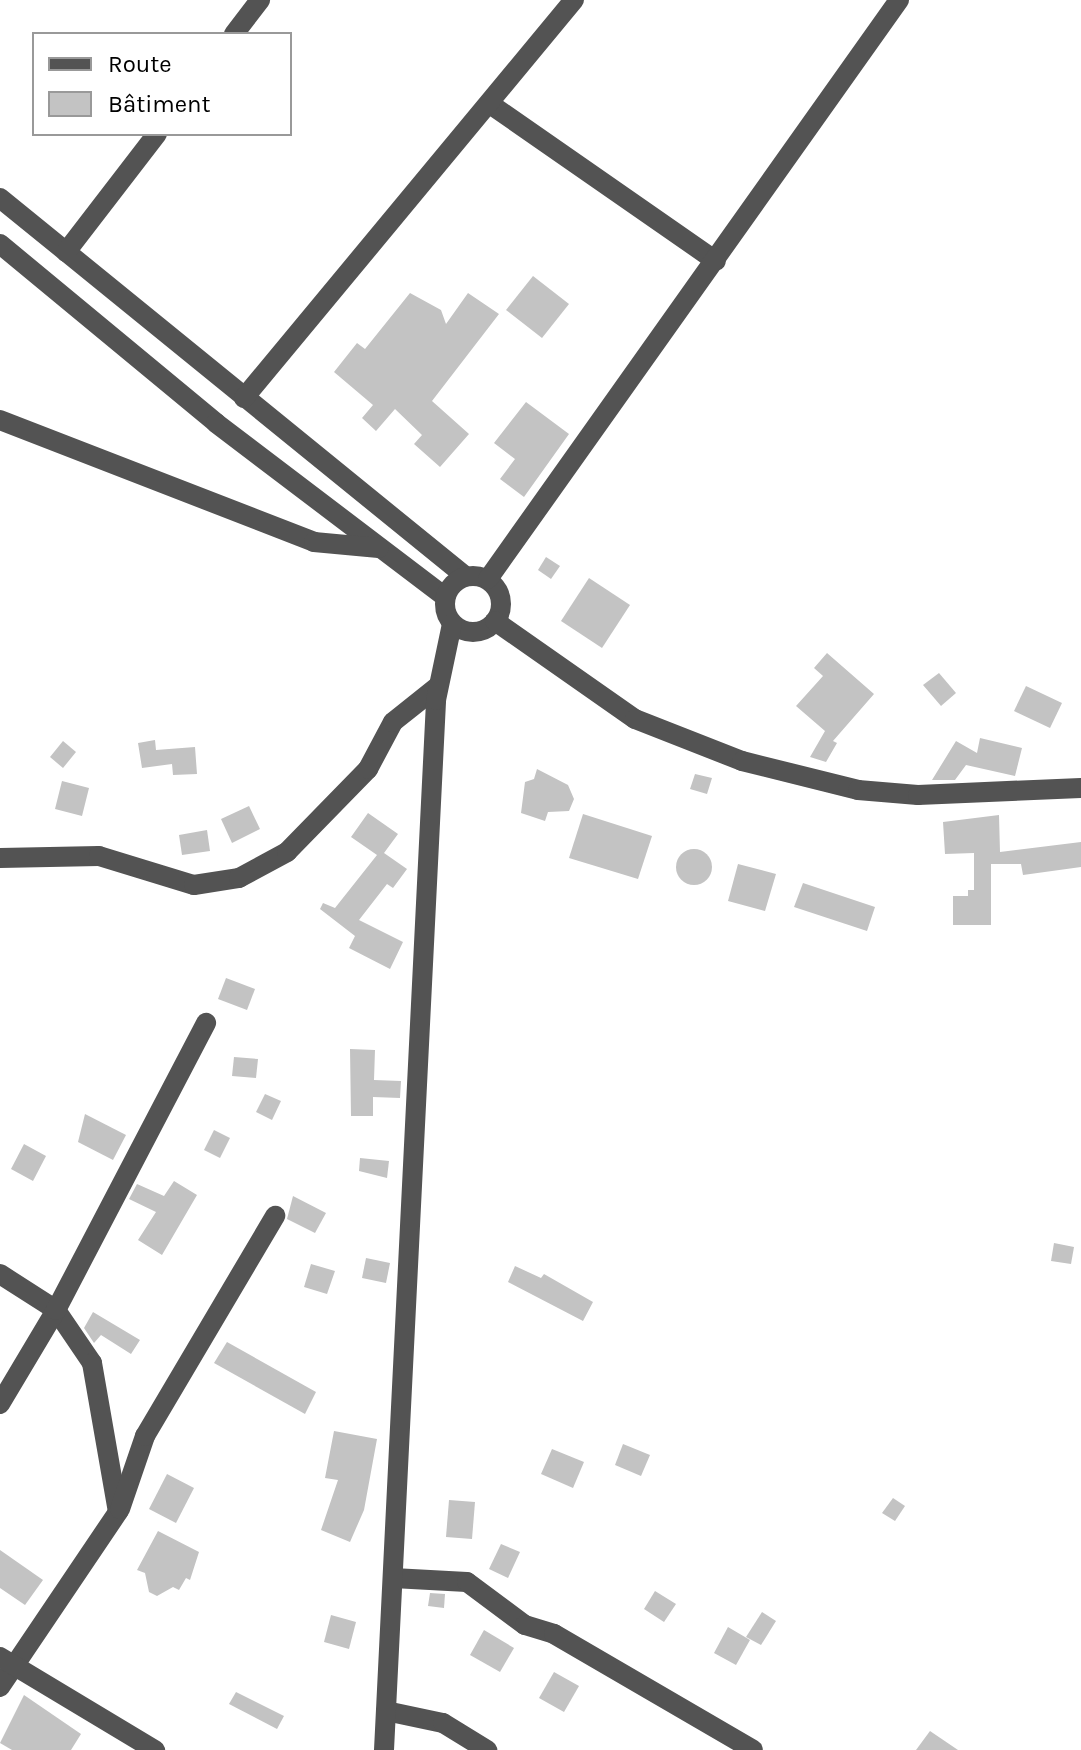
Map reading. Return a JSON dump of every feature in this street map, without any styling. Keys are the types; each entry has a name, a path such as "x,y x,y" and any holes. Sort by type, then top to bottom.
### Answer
{"street":[{"path":"236,32 260,0"},
{"path":"244,398 574,0"},
{"path":"488,579 899,0"},
{"path":"490,104 716,261"},
{"path":"66,252 155,136"},
{"path":"0,198 465,576 488,579 501,599 495,621 479,632 452,624"},
{"path":"0,244 216,423 445,597 452,624 437,687 384,1750"},
{"path":"0,420 314,542 379,548"},
{"path":"445,597 465,576"},
{"path":"495,621 635,719 742,761 858,790 918,795 1081,788"},
{"path":"0,858 99,856 194,885 239,878 287,852 368,769 393,722 437,687"},
{"path":"0,1404 56,1310 206,1023"},
{"path":"0,1687 7,1661 118,1512 145,1436 275,1216"},
{"path":"0,1274 56,1310 92,1363 118,1512"},
{"path":"393,1578 467,1582 525,1625 554,1634 753,1750"},
{"path":"7,1661 155,1750"},
{"path":"386,1711 443,1723 487,1750"}],"building":[{"path":"533,276 569,304 542,338 506,310"},
{"path":"410,293 441,310 446,324 468,293 499,314 432,401 469,434 440,467 414,444 422,435 395,409 376,431 362,418 373,405 334,372 357,343 365,349"},
{"path":"526,402 569,434 524,497 500,479 515,459 494,443"},
{"path":"546,557 560,566 551,579 538,570"},
{"path":"589,578 630,605 602,648 561,621"},
{"path":"827,653 874,694 833,741 837,743 826,762 810,757 825,731 796,706 823,676 814,668"},
{"path":"939,673 956,693 941,706 923,685"},
{"path":"1026,686 1062,703 1050,728 1014,711"},
{"path":"980,738 1022,748 1015,776 966,765 955,780 932,780 956,741 977,753"},
{"path":"155,740 156,750 195,747 197,774 173,775 172,764 142,768 138,743"},
{"path":"63,741 76,752 63,768 50,757"},
{"path":"537,769 568,785 574,799 569,811 548,812 545,821 521,813 525,782 534,779"},
{"path":"695,774 712,778 707,794 690,789"},
{"path":"62,781 89,788 82,816 55,809"},
{"path":"249,806 260,829 232,843 221,819"},
{"path":"368,813 398,834 384,853 407,869 393,888 387,884 359,920 403,942 390,969 349,948 355,936 320,909 323,903 335,908 377,855 351,837"},
{"path":"583,814 652,836 638,879 569,858"},
{"path":"999,815 1000,852 1081,842 1081,867 1023,875 1021,864 991,864 991,925 953,925 953,896 968,896 968,890 974,890 974,853 945,854 943,822"},
{"path":"207,830 210,851 182,855 179,835"},
{"path":"694,849 707,854 712,867 707,880 694,885 681,880 676,867 681,854"},
{"path":"738,864 776,874 765,911 728,901"},
{"path":"803,883 875,907 867,931 794,907"},
{"path":"226,978 255,989 247,1010 218,999"},
{"path":"350,1049 375,1050 374,1080 401,1081 400,1098 373,1097 373,1116 351,1116"},
{"path":"234,1057 258,1059 256,1078 232,1076"},
{"path":"265,1094 281,1101 272,1120 256,1112"},
{"path":"85,1114 126,1135 113,1160 78,1142"},
{"path":"214,1130 230,1138 220,1158 204,1150"},
{"path":"24,1144 46,1156 33,1181 11,1169"},
{"path":"360,1158 389,1161 387,1178 359,1171"},
{"path":"174,1181 197,1195 162,1255 138,1240 156,1212 129,1199 137,1184 164,1196"},
{"path":"293,1196 326,1213 315,1233 287,1219"},
{"path":"1054,1243 1074,1247 1071,1264 1051,1261"},
{"path":"366,1258 390,1263 386,1283 362,1278"},
{"path":"311,1264 335,1271 327,1294 304,1287"},
{"path":"515,1266 541,1278 544,1274 593,1302 583,1321 508,1282"},
{"path":"93,1312 140,1340 131,1354 101,1335 94,1343 84,1328"},
{"path":"227,1342 316,1392 305,1414 214,1363"},
{"path":"334,1431 377,1439 364,1510 350,1542 321,1530 338,1480 325,1478"},
{"path":"623,1444 650,1455 641,1476 615,1465"},
{"path":"552,1449 584,1462 573,1488 541,1474"},
{"path":"167,1474 194,1488 176,1523 149,1509"},
{"path":"893,1498 905,1506 895,1521 882,1513"},
{"path":"449,1500 475,1502 472,1539 446,1537"},
{"path":"158,1531 199,1552 190,1580 186,1578 179,1590 173,1587 157,1596 149,1592 145,1573 137,1570"},
{"path":"501,1544 520,1552 508,1578 489,1569"},
{"path":"0,1550 43,1580 25,1605 0,1588"},
{"path":"655,1591 676,1604 664,1622 644,1609"},
{"path":"430,1593 445,1594 444,1608 428,1606"},
{"path":"762,1612 776,1621 761,1645 746,1637"},
{"path":"331,1615 356,1622 349,1649 324,1642"},
{"path":"728,1627 750,1640 736,1665 714,1653"},
{"path":"484,1630 514,1648 500,1672 470,1655"},
{"path":"554,1672 579,1686 564,1712 539,1698"},
{"path":"236,1692 284,1716 277,1729 229,1704"},
{"path":"24,1695 81,1734 71,1750 12,1750 0,1743"},
{"path":"930,1731 958,1750 916,1750"}]}
